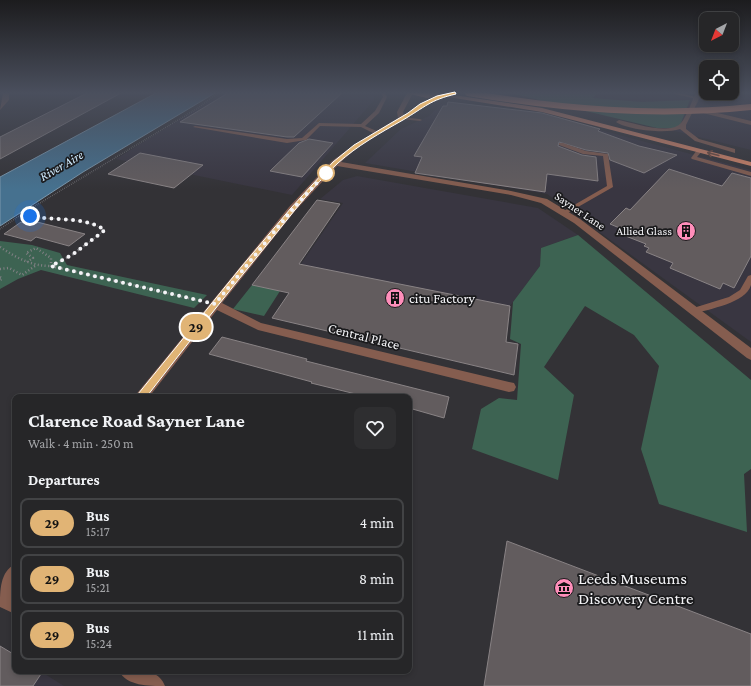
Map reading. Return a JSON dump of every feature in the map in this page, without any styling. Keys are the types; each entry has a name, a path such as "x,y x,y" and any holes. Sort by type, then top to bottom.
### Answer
{"main road":[{"path":"599,125 751,164"},
{"path":"631,125 751,156"}],"street":[{"path":"143,394 292,210 335,163 356,146 390,125"},
{"path":"636,125 664,130 675,129 683,125 683,130 691,137 732,151"},
{"name":"Sayner Lane","path":"335,163 511,193 544,201 577,221 751,355"},
{"name":"Central Place","path":"215,304 228,312 258,326 509,387"},
{"path":"12,578 0,596 12,603"},
{"path":"134,674 155,686"}],"lane":[{"path":"195,127 287,141 304,139 318,125"},
{"path":"341,125 362,126 377,133"},
{"path":"561,144 585,153 606,155 610,187 564,213"},
{"path":"699,151 694,158 751,174"},
{"path":"692,311 732,299 743,292 751,278"}],"path":[{"path":"0,230 52,196 170,125"},
{"path":"30,216 50,220 69,219 97,224 105,230 72,255 51,266"},
{"path":"0,247 36,266 51,266 215,304"},
{"path":"27,262 33,258 26,253 36,248 51,258 51,266"},
{"path":"0,269 8,268 22,275 36,266"}],"shaded area":[{"path":"171,125 352,125 292,195 116,159"},
{"path":"410,125 581,125 751,170 751,342 547,194 365,163 401,129"},
{"path":"650,125 751,125 751,150"},
{"path":"357,176 538,208 578,235 541,248 540,266 510,306 506,337 283,290 343,203 320,199 343,180"},
{"path":"0,646 12,653 12,674 45,674 64,686 0,686"}],"green space":[{"path":"644,125 680,125 679,128 657,128"},
{"path":"578,235 751,380 751,469 744,474 747,532 659,504 641,449 659,366 634,335 585,306 544,367 574,395 558,480 472,449 481,409 499,398 517,400 521,344 510,339 513,302 540,266 541,248"},
{"path":"0,241 32,245 60,253 67,265 207,295 194,308 41,270 18,279 0,289"},
{"path":"252,285 280,291 264,316 233,309"}],"water":[{"name":"River Aire","path":"97,125 162,125 83,172 0,226 0,177"}],"building":[{"path":"24,125 62,125 0,159 0,137"},
{"path":"201,125 307,125 294,137"},
{"path":"432,125 586,125 600,129 598,131 639,146 677,155 644,173 610,160 608,153 586,150 559,142 558,146 582,155 596,157 598,181 547,174 545,192 415,173 422,157 414,156"},
{"path":"309,139 333,143 302,177 270,171 299,143"},
{"path":"140,153 203,165 174,188 108,174"},
{"name":"Allied Glass","path":"669,169 722,186 732,173 751,178 751,256 734,288 723,283 720,289 670,268 673,263 646,252 649,248 644,246 646,244 618,233 622,229 610,224 626,208 630,210"},
{"path":"317,200 340,204 299,264 510,306 506,342 518,344 514,375 272,318 289,293 252,285"},
{"path":"29,220 85,234 69,246 36,237 31,241 4,234 21,222 25,223"},
{"path":"222,337 307,359 306,361 449,397 444,418 412,409 412,394 356,394 209,354"},
{"name":"Leeds Museums Discovery Centre","path":"507,541 751,634 751,686 484,686"},
{"path":"0,646 12,653 12,674 41,674 33,686 0,686"}],"bus line":[{"name":"29","path":"143,394 292,210 335,163 356,146 390,125"}],"place":[{"name":"Allied Glass","path":"686,231"},
{"name":"citu Factory","path":"395,298"},
{"name":"Leeds Museums Discovery Centre","path":"564,588"}],"route":[{"path":"30,216 50,220 69,219 97,224 105,230 72,255 51,266 215,304 292,210 326,173"}]}
